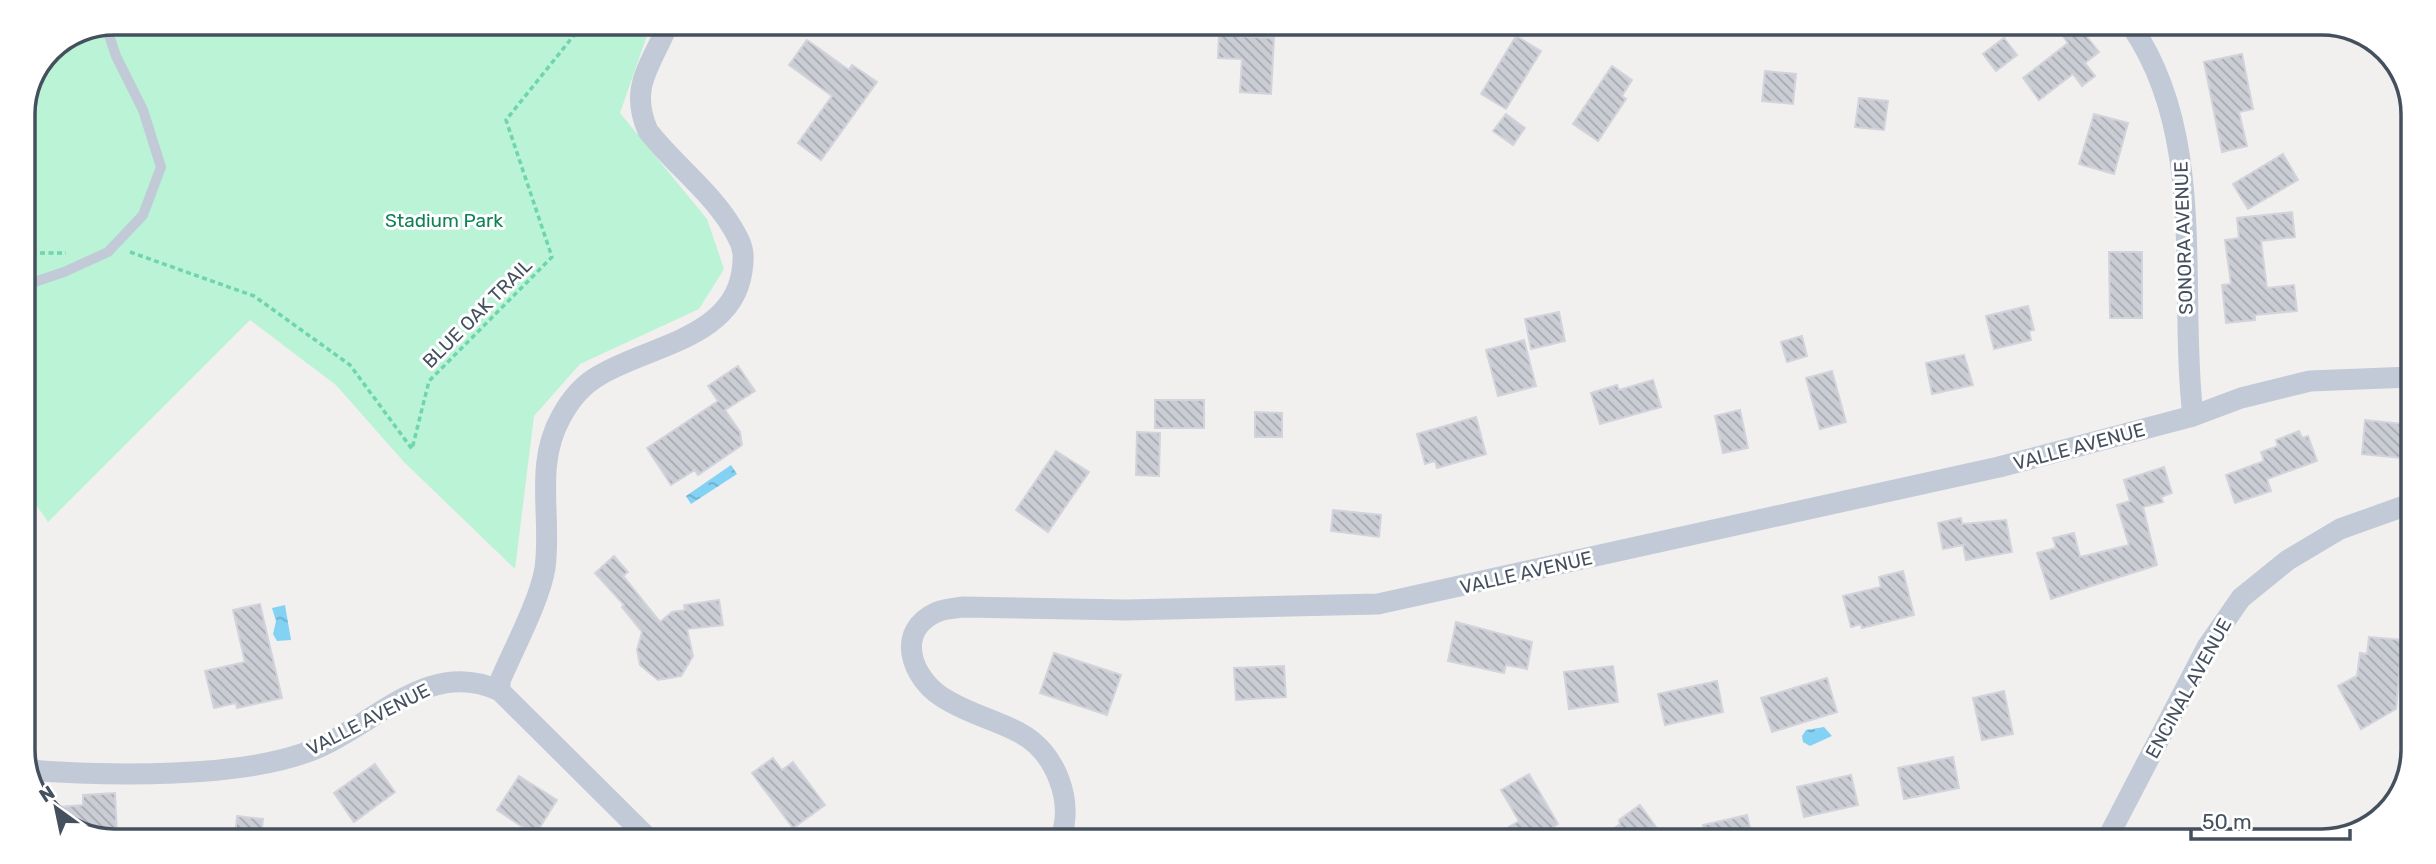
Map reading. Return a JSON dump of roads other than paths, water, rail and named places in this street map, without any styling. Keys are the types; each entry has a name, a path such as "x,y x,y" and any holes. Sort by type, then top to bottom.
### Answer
{"street":[{"path":"499,691 500,681 525,627 545,570 544,480 550,446 559,420 574,395 599,375 704,328 726,311 740,285 744,249 736,234 720,209 648,131 641,116 642,80 663,35"},
{"name":"SONORA AVENUE","path":"2138,35 2176,129 2182,163 2187,363 2193,416"},
{"name":"VALLE AVENUE","path":"1063,829 1068,812 1064,790 1043,754 1023,734 943,698 918,673 910,647 916,632 936,612 963,607 1127,610 1378,604 1999,467 2193,416 2241,398 2310,381 2401,377"},
{"name":"ENCINAL AVENUE","path":"2112,829 2207,647 2241,598 2288,560 2340,529 2401,507"},
{"name":"VALLE AVENUE","path":"39,771 75,774 254,765 315,749 438,683 456,680 485,685 499,691 639,829"}],"lane":[{"path":"35,282 108,252 143,215 160,167 143,110 116,56 109,36"}],"water":[{"path":"731,465 737,474 691,504 686,496"},
{"path":"285,605 291,640 277,641 273,634 276,621 272,608"},
{"path":"1824,727 1832,736 1810,746 1803,742 1802,736 1806,730"}],"park label":[{"name":"Stadium Park","path":"444,220"}]}
